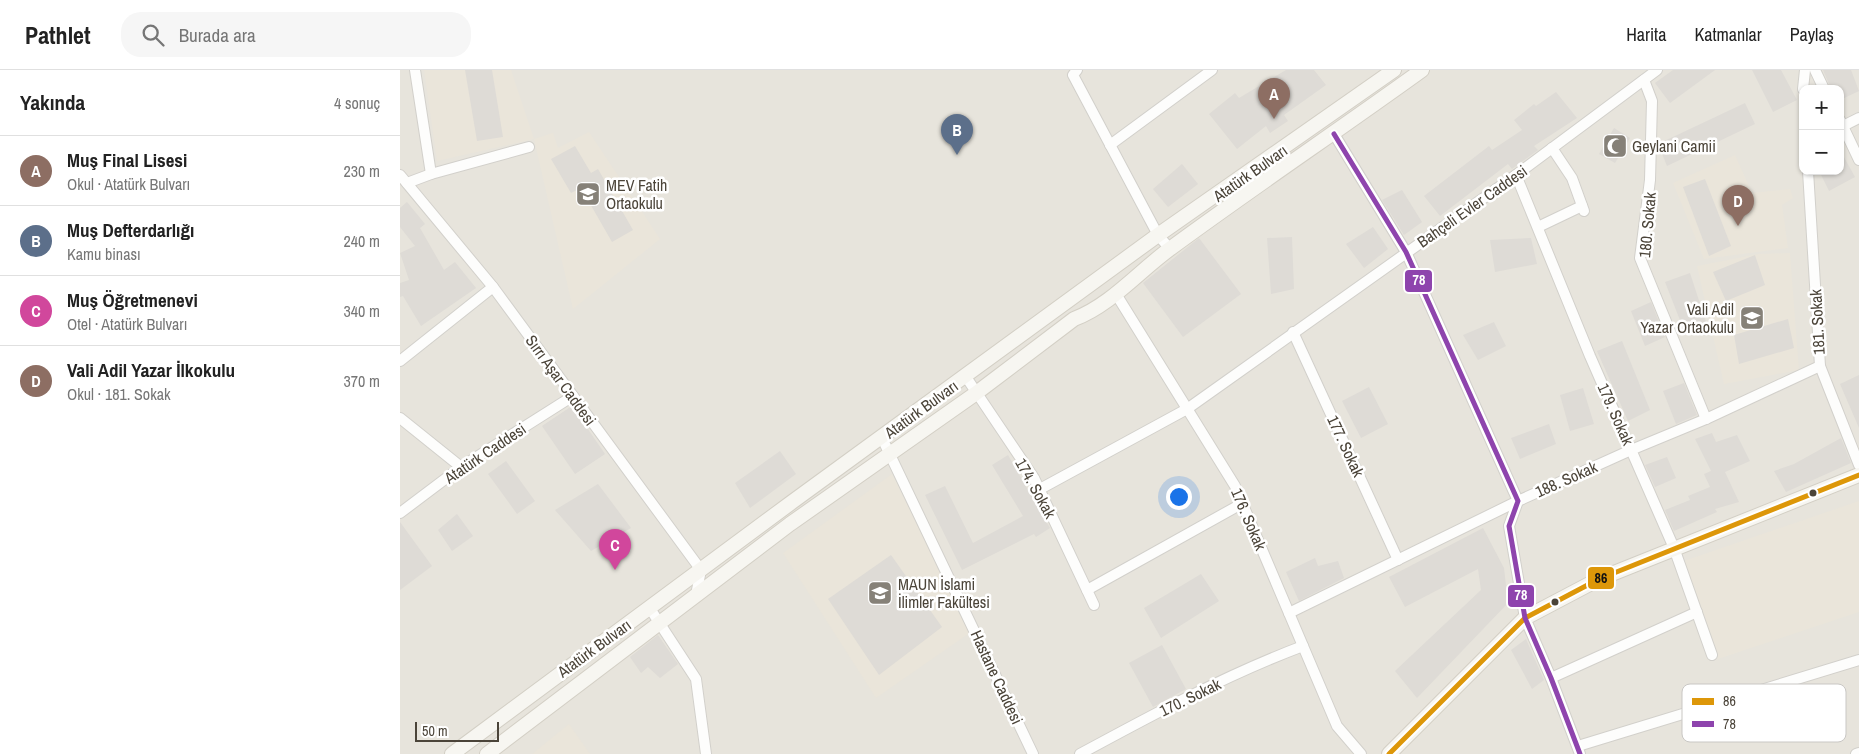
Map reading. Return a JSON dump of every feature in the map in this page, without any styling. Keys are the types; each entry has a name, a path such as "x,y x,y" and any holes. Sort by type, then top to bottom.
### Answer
{"main road":[{"name":"Atatürk Bulvarı","path":"487,754 801,516 975,394 1074,319 1087,314 1116,294 1170,249 1422,70"},
{"name":"Atatürk Bulvarı","path":"452,754 649,607 1158,235 1389,72"},
{"path":"1389,754 1525,618 1599,579 1859,475"}],"street":[{"path":"415,70 431,174"},
{"path":"1077,70 1073,76 1158,235 1170,249"},
{"path":"1110,145 1212,70"},
{"name":"Bahçeli Evler Caddesi","path":"1040,489 1187,409 1516,175 1657,70"},
{"path":"1803,85 1805,70"},
{"path":"1815,70 1822,85"},
{"name":"180. Sokak","path":"1644,80 1652,101 1650,180 1640,258 1706,420"},
{"path":"1844,122 1859,118"},
{"path":"1844,127 1859,160"},
{"path":"1334,134 1406,252 1518,501 1509,526 1525,618 1579,750 1682,717"},
{"path":"408,184 431,174 529,147"},
{"path":"1538,226 1583,208 1572,178 1552,148"},
{"name":"Sırrı Aşar Caddesi","path":"400,175 493,287 701,570"},
{"name":"179. Sokak","path":"1516,175 1674,548 1712,654"},
{"name":"181. Sokak","path":"1808,175 1820,366 1859,465"},
{"path":"400,361 493,287"},
{"name":"176. Sokak","path":"1116,294 1235,486 1337,726 1361,754"},
{"name":"177. Sokak","path":"1293,332 1398,560"},
{"name":"188. Sokak","path":"1289,613 1518,501 1631,450 1706,420 1820,366"},
{"name":"174. Sokak","path":"966,377 975,394 1034,478 1094,605"},
{"name":"Atatürk Caddesi","path":"400,513 460,466 573,396"},
{"path":"400,418 460,466"},
{"name":"Hastane Caddesi","path":"882,438 1033,754"},
{"path":"1087,590 1243,504"},
{"path":"696,595 701,570"},
{"path":"649,607 696,679 706,754"},
{"path":"1551,678 1697,612"},
{"name":"170. Sokak","path":"1080,754 1133,725 1269,659 1303,646"},
{"path":"1784,684 1859,660"}],"shaded area":[{"path":"400,70 1859,70 1859,754 400,754"},
{"path":"424,70 511,70 534,139 437,161"},
{"name":"MEV Fatih Ortaokulu","path":"589,132 660,239 573,309 534,139 553,133 558,148"},
{"path":"1735,155 1752,193 1790,189 1793,198 1782,205 1788,248 1704,259 1673,183"},
{"name":"Vali Adil Yazar Ortaokulu","path":"1790,253 1799,370 1724,384 1697,266 1759,254"},
{"name":"MAUN İslami İlimler Fakültesi","path":"892,474 971,632 876,698 783,553"},
{"path":"1859,501 1859,612 1718,659 1684,561"},
{"path":"569,724 590,754 532,754"}],"building":[{"path":"465,70 492,70 503,137 477,141"},
{"path":"1286,70 1314,70 1326,85 1284,115 1288,121 1270,133 1266,126 1237,149 1209,114 1235,93 1239,98"},
{"path":"1673,70 1715,70 1670,103 1655,83"},
{"path":"1752,70 1781,70 1797,100 1773,112"},
{"path":"1823,70 1851,70 1859,91 1844,98 1844,85 1829,85"},
{"path":"1556,92 1577,118 1534,146 1538,150 1512,169 1508,164 1440,216 1424,196 1489,146 1492,150 1522,130 1514,120 1534,104 1536,106"},
{"path":"1745,103 1755,124 1667,166 1658,144"},
{"name":"Geylani Camii","path":"1614,128 1630,138 1615,163 1599,154"},
{"path":"575,146 591,173 598,169 633,230 612,242 581,188 571,193 551,159"},
{"path":"1844,157 1855,177 1829,191 1821,175 1844,175"},
{"path":"1182,164 1198,184 1168,207 1153,189"},
{"path":"1705,179 1731,246 1709,256 1683,187"},
{"path":"1402,190 1422,222 1404,235 1382,200"},
{"path":"407,202 425,224 420,228 444,270 455,262 476,288 421,326 403,296 400,297 400,283 409,280 400,253 415,246 400,227 400,208"},
{"path":"1373,227 1388,249 1364,268 1346,244"},
{"path":"1292,237 1294,289 1271,294 1267,238"},
{"path":"1199,238 1241,294 1183,337 1143,283"},
{"path":"1531,238 1537,264 1495,272 1490,240"},
{"path":"1755,255 1765,285 1726,301 1713,272"},
{"path":"1690,273 1707,325 1685,333 1665,282"},
{"path":"1651,302 1665,337 1645,346 1631,311"},
{"path":"1788,319 1794,348 1739,364 1734,335"},
{"path":"1494,322 1506,346 1478,360 1463,335"},
{"path":"1622,341 1650,410 1628,421 1597,351"},
{"path":"1859,375 1859,428 1840,384"},
{"path":"1684,383 1697,415 1676,424 1663,391"},
{"path":"1369,387 1388,424 1361,438 1342,401"},
{"path":"1583,388 1594,424 1570,431 1560,395"},
{"path":"572,406 605,454 575,474 542,426"},
{"path":"1549,424 1556,444 1520,459 1511,438"},
{"path":"1712,433 1716,442 1737,435 1750,461 1725,472 1739,502 1715,509 1717,512 1674,531 1665,510 1690,500 1688,496 1710,487 1704,474 1711,471 1695,439"},
{"path":"1841,438 1851,463 1786,492 1774,471 1794,464"},
{"path":"780,451 796,474 750,508 735,483"},
{"path":"1008,455 1050,528 1036,537 1034,534 962,570 925,495 945,486 973,543 1023,516 992,465"},
{"path":"1667,457 1676,478 1655,487 1645,465"},
{"path":"506,461 535,501 517,514 488,474"},
{"path":"598,484 631,528 591,551 555,510"},
{"path":"457,514 473,536 452,551 438,530"},
{"path":"400,522 432,566 400,590"},
{"path":"1483,528 1504,568 1508,603 1417,698 1395,671 1481,590 1478,569 1405,607 1389,577"},
{"name":"MAUN İslami İlimler Fakültesi","path":"891,555 942,627 879,675 828,599"},
{"path":"1315,558 1318,566 1338,561 1344,578 1299,601 1286,572"},
{"path":"1201,574 1219,601 1161,638 1144,608"},
{"path":"658,635 678,664 660,678 648,667 641,673 630,657"},
{"path":"1526,639 1544,680 1532,689 1511,650"},
{"path":"1162,645 1186,689 1153,707 1129,663"}],"transit line":[{"name":"78","path":"1334,134 1406,252 1518,501 1509,526 1525,618 1551,678 1580,754"},
{"name":"86","path":"1389,754 1525,618 1599,579 1859,475"}],"place":[{"name":"Muş Final Lisesi","path":"1274,119"},
{"name":"Geylani Camii","path":"1615,146"},
{"name":"Muş Defterdarlığı","path":"957,155"},
{"name":"MEV Fatih Ortaokulu","path":"588,194"},
{"name":"Vali Adil Yazar İlkokulu","path":"1738,226"},
{"name":"Vali Adil Yazar Ortaokulu","path":"1752,318"},
{"name":"Muş Öğretmenevi","path":"615,570"},
{"name":"MAUN İslami İlimler Fakültesi","path":"880,593"}]}
